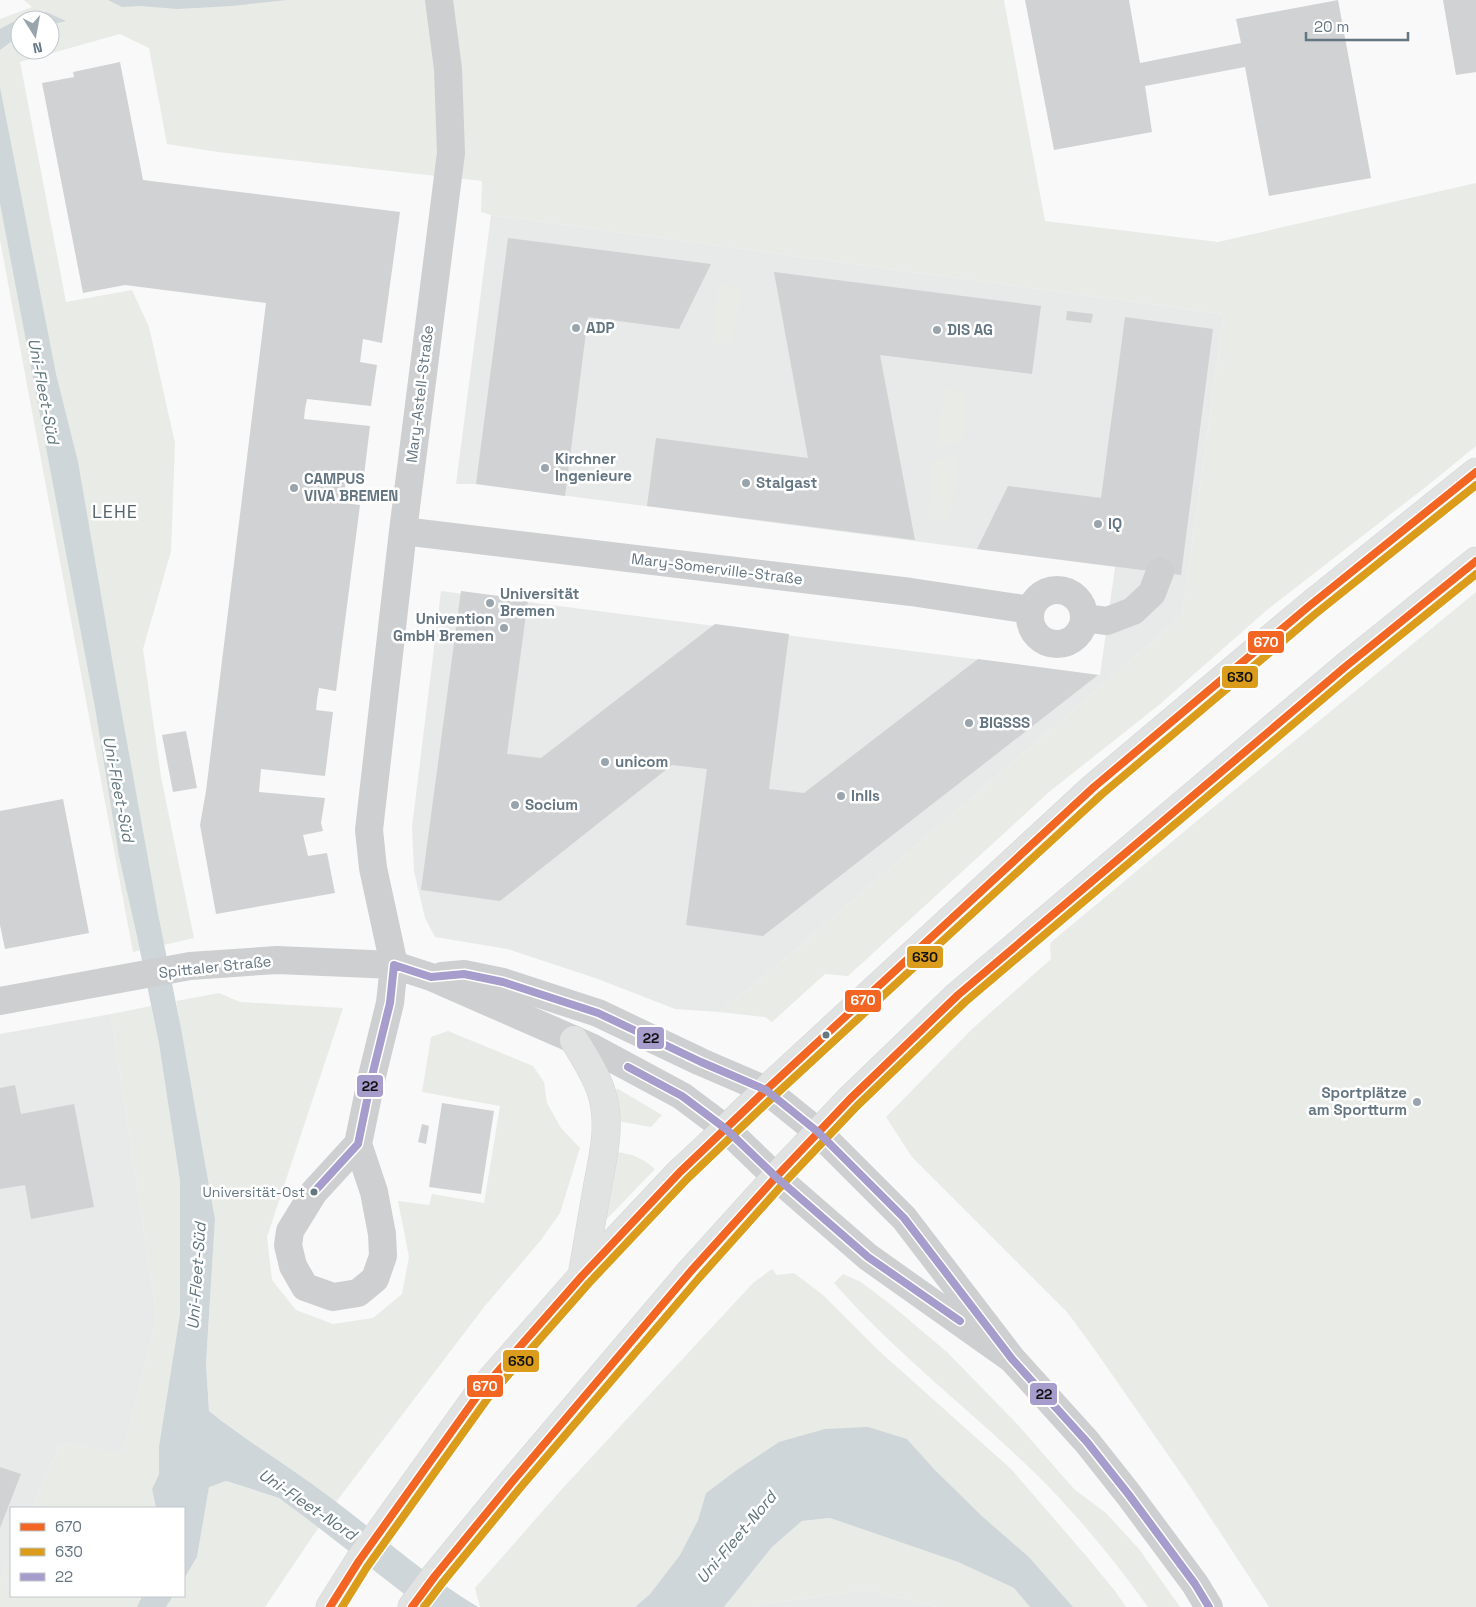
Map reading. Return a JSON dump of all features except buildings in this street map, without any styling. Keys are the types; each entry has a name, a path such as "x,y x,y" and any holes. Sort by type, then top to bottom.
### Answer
{"main road":[{"path":"330,1607 359,1561 480,1392 582,1276 680,1172 1094,787 1308,607 1476,472"},
{"path":"413,1605 512,1482 691,1271 818,1132 958,995 1345,668 1476,561"},
{"path":"574,1040 591,1068 602,1092 607,1134 582,1276"}],"street":[{"name":"Mary-Astell-Straße","path":"358,1144 390,1003 394,965 373,868 369,830 403,531 451,153 448,69 439,0"},
{"name":"Mary-Somerville-Straße","path":"403,531 911,592 1031,610"},
{"path":"1084,618 1106,621 1132,611 1152,593 1160,572"},
{"path":"1056,590 1066,592 1076,598 1082,607 1084,618 1076,636 1067,642 1058,644 1039,638 1033,630 1030,620 1031,610 1036,600 1044,593 1056,590"},
{"name":"Spittaler Straße","path":"0,1001 190,966 276,960 394,965 430,977 591,1047 682,1096 726,1129 776,1177 868,1257 1012,1359"},
{"name":"Spittaler Straße","path":"430,977 464,974 504,982 598,1013 701,1062 766,1090 818,1132 904,1218 1012,1359"},
{"path":"358,1144 374,1192 382,1234 383,1256 375,1280 358,1293 333,1297 305,1287 293,1266 288,1245 290,1231 314,1192 358,1144"},
{"path":"1012,1359 1087,1442 1112,1473 1195,1584 1209,1607"}],"shaded area":[{"path":"24,0 1004,0 1045,221 1218,242 1476,183 1476,446 1268,609 1159,705 1049,792 848,976 825,974 772,1022 765,1017 719,1012 780,963 1182,616 1224,314 491,215 481,212 482,181 218,152 167,144 149,48 120,34 60,51 60,10 24,10 32,7"},
{"path":"10,15 10,60 27,60 20,62 66,302 132,290 149,327 175,443 171,551 143,649 161,777 194,938 133,952 0,240 0,19"},
{"name":"Universität Bremen","path":"491,215 1224,314 1182,616 780,963 719,1012 675,1009 598,979 507,949 435,937 425,918 414,871 412,827 441,591 1100,675 1115,567 476,484 456,484"},
{"path":"719,285 741,288 733,345 712,343"},
{"path":"944,389 967,392 962,441 937,447"},
{"path":"959,455 950,521 928,519 934,459"},
{"path":"1476,592 1476,1607 1269,1607 1191,1488 1067,1312 912,1157 886,1117 972,1029 1051,959 1050,943"},
{"path":"219,993 240,1002 343,1008 267,1237 272,1280 296,1310 333,1324 373,1318 402,1294 409,1257 398,1201 429,1205 432,1194 484,1203 500,1106 422,1092 431,1037 448,1031 533,1066 544,1082 547,1103 561,1128 580,1148 560,1213 541,1240 484,1307 336,1502 209,1411 206,1364 215,1219 176,1001"},
{"path":"151,1006 159,1044 180,1181 180,1314 159,1446 159,1474 152,1489 156,1507 32,1507 60,1446 71,1443 122,1454 157,1318 111,1014"},
{"path":"111,1014 157,1318 122,1455 71,1443 60,1446 32,1507 10,1507 10,1557 0,1580 0,1034"},
{"path":"618,1089 662,1115 651,1127 617,1121 614,1090"},
{"path":"616,1152 637,1157 655,1169 601,1225 601,1210 613,1181"},
{"path":"772,1269 777,1275 794,1273 823,1295 878,1350 1011,1469 1087,1557 1126,1607 1073,1607 1029,1557 983,1517 935,1470 907,1439 779,1442 706,1493 698,1520 680,1555 650,1594 635,1607 480,1607 475,1588 562,1489 753,1283"},
{"path":"843,1274 861,1282 948,1353 1018,1425 1074,1489 1106,1513 1139,1549 1180,1607 1148,1607 1096,1539 1053,1491 1013,1452 908,1358 834,1283"},
{"path":"225,1481 279,1498 319,1527 265,1607 166,1607 172,1597 185,1597 185,1577 197,1557 209,1486"},
{"path":"830,1518 958,1562 1014,1588 1030,1607 937,1607 867,1590 761,1604 758,1607 724,1607 772,1547 802,1521"},
{"path":"10,1557 10,1597 142,1597 137,1607 0,1607 0,1580"},
{"path":"867,1590 937,1607 758,1607 761,1604"}],"water":[{"path":"108,0 286,0 232,6 177,9 141,6 122,7"},
{"path":"10,24 10,42 0,50 0,29"},
{"path":"0,87 56,374 78,462 158,914 181,1028 215,1219 206,1364 209,1411 331,1498 440,1582 478,1607 421,1607 279,1498 226,1481 209,1487 197,1557 185,1577 185,1507 156,1507 152,1489 159,1474 159,1446 180,1314 180,1181 159,1044 119,856 95,707 0,203"},
{"name":"Uni-Fleet-Nord","path":"868,1427 907,1439 935,1470 983,1517 1029,1557 1073,1607 1030,1607 1014,1588 958,1562 830,1518 802,1521 772,1547 724,1607 635,1607 650,1594 680,1555 698,1520 706,1493 779,1442 825,1429"},
{"path":"142,1597 172,1597 166,1607 137,1607"}],"transit line":[{"name":"670","path":"330,1607 359,1561 480,1392 582,1276 680,1172 1094,787 1308,607 1476,472"},
{"name":"630","path":"342,1607 367,1567 488,1398 589,1283 687,1179 773,1097 1101,795 1314,615 1476,485"},
{"name":"670","path":"412,1607 512,1482 691,1271 850,1099 958,995 1345,667 1476,561"},
{"name":"630","path":"424,1607 520,1488 699,1278 783,1184 857,1106 965,1002 1351,675 1476,574"},
{"name":"22","path":"394,965 431,977 464,974 503,982 598,1013 701,1062 766,1090 818,1132 904,1218 1012,1359 1087,1442 1129,1495 1195,1584 1209,1607"},
{"name":"22","path":"314,1192 358,1144 390,1003 394,965"},
{"name":"22","path":"628,1067 682,1096 726,1129 776,1177 868,1257 960,1321"}],"place":[{"name":"ADP","path":"576,328"},
{"name":"DIS AG","path":"937,330"},
{"name":"Kirchner Ingenieure","path":"545,468"},
{"name":"Stalgast","path":"746,483"},
{"name":"CAMPUS VIVA BREMEN","path":"294,488"},
{"name":"IQ","path":"1098,524"},
{"name":"Universität Bremen","path":"490,603"},
{"name":"Univention GmbH Bremen","path":"504,628"},
{"name":"BIGSSS","path":"969,723"},
{"name":"unicom","path":"605,762"},
{"name":"InIIs","path":"841,796"},
{"name":"Socium","path":"515,805"},
{"name":"Sportplätze am Sportturm","path":"1417,1102"},
{"name":"Universität-Ost","path":"314,1192"}],"district":[{"name":"LEHE","path":"115,512"}],"water label":[{"name":"Uni-Fleet-Süd","path":"44,391"},
{"name":"Uni-Fleet-Süd","path":"119,789"},
{"name":"Uni-Fleet-Süd","path":"196,1276"}]}
